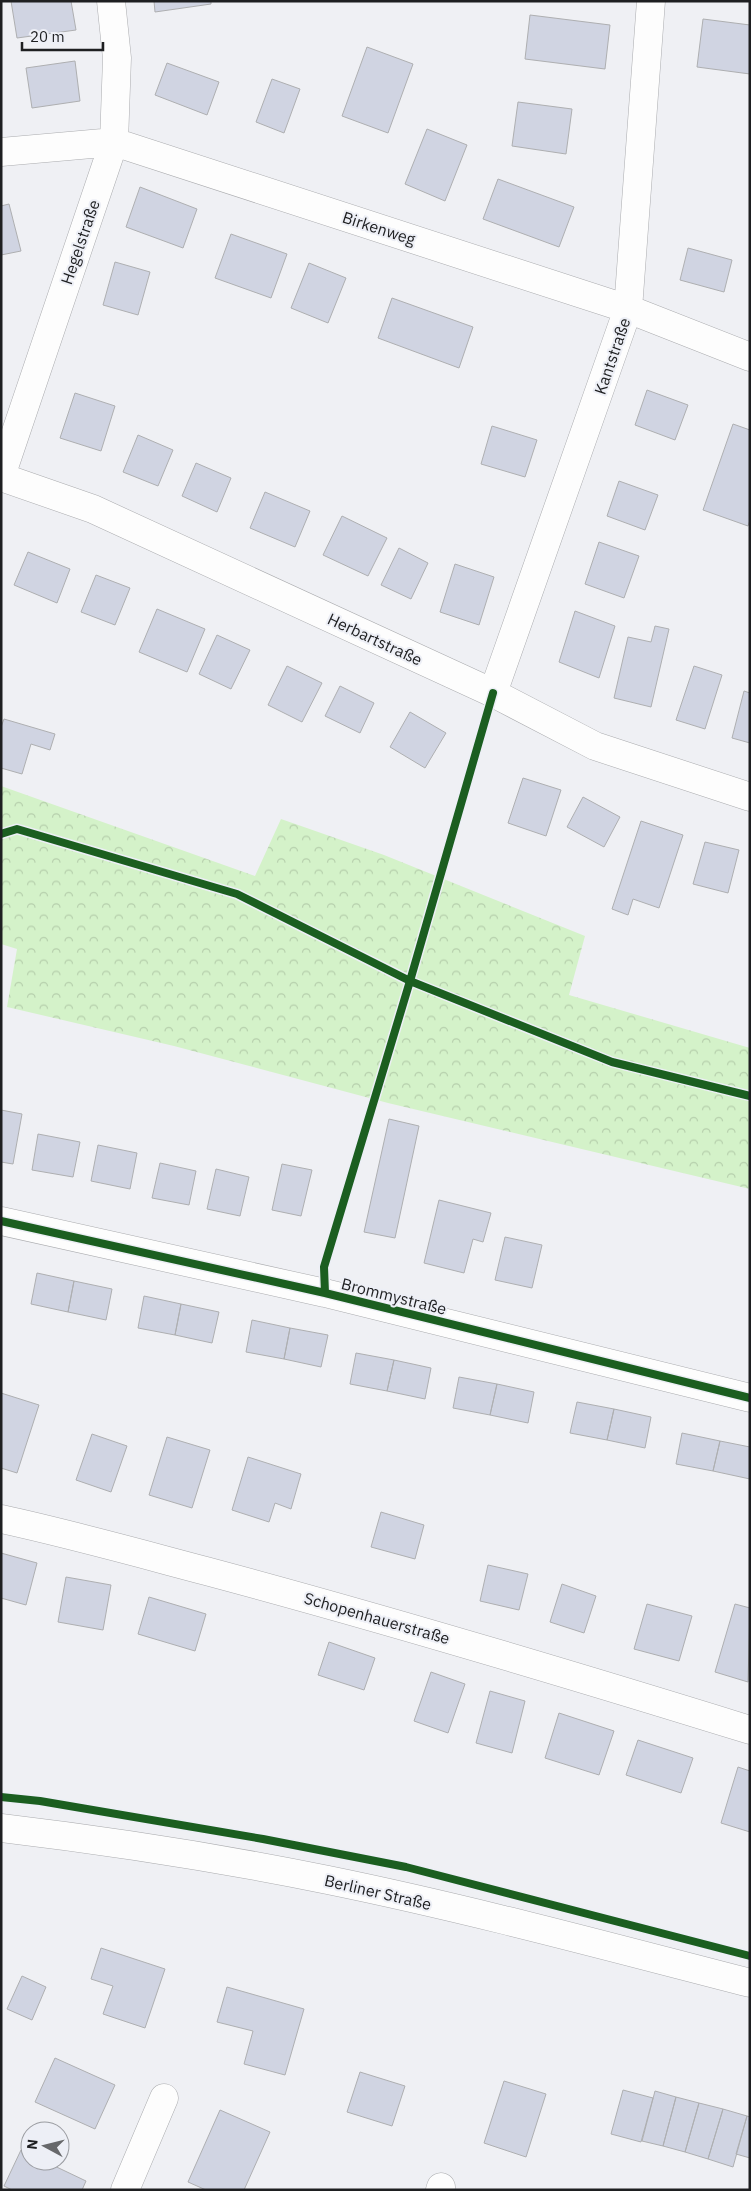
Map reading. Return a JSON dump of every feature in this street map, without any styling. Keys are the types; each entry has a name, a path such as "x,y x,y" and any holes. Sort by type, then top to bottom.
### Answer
{"street":[{"name":"Hegelstraße","path":"1,476 114,142 117,58 111,1"},
{"name":"Kantstraße","path":"493,693 628,309 651,1"},
{"name":"Birkenweg","path":"1,152 114,142 628,309 750,356"},
{"name":"Herbartstraße","path":"1,476 93,509 493,693 595,746 750,797"},
{"name":"Brommystraße","path":"1,1221 324,1293 750,1398"},
{"name":"Schopenhauerstraße","path":"1,1519 47,1529 302,1597 517,1658 750,1730"},
{"name":"Berliner Straße","path":"1,1828 257,1866 329,1880 527,1925 750,1984"},
{"path":"125,2190 164,2098"}],"green space":[{"path":"1,786 255,876 281,819 384,855 585,936 569,995 750,1048 750,1189 388,1103 174,1046 7,1007 17,949 1,944"}],"building":[{"path":"11,1 71,1 76,30 17,38"},
{"path":"154,1 211,1 211,4 155,12"},
{"path":"530,15 610,25 605,69 525,59"},
{"path":"703,19 750,25 750,74 697,67"},
{"path":"367,47 413,64 388,133 342,116"},
{"path":"75,61 80,101 32,108 26,68"},
{"path":"167,63 219,82 207,115 155,95"},
{"path":"272,79 300,89 284,133 256,122"},
{"path":"518,102 572,109 566,154 512,146"},
{"path":"427,129 467,145 445,201 405,184"},
{"path":"498,179 574,207 559,247 483,219"},
{"path":"140,187 197,209 183,248 126,227"},
{"path":"9,204 21,251 1,255 1,206"},
{"path":"231,234 287,254 271,298 215,278"},
{"path":"688,248 732,260 724,292 680,280"},
{"path":"115,262 150,272 138,315 103,305"},
{"path":"309,263 346,278 328,323 291,308"},
{"path":"392,298 473,327 459,368 378,338"},
{"path":"647,390 688,405 675,440 635,425"},
{"path":"75,393 115,406 101,451 60,438"},
{"path":"733,424 750,430 750,520 748,526 703,510"},
{"path":"492,426 537,440 525,477 481,464"},
{"path":"138,435 173,450 158,486 123,472"},
{"path":"196,463 231,478 217,512 182,496"},
{"path":"619,481 658,495 645,530 607,516"},
{"path":"265,492 310,511 295,547 250,528"},
{"path":"342,516 387,538 368,576 323,555"},
{"path":"599,542 639,556 624,598 585,584"},
{"path":"399,548 428,563 411,599 381,585"},
{"path":"28,552 70,569 57,603 14,585"},
{"path":"455,564 494,577 479,625 440,612"},
{"path":"96,575 130,588 115,625 81,612"},
{"path":"157,609 205,629 187,672 139,652"},
{"path":"575,611 615,626 599,678 559,662"},
{"path":"655,626 669,629 651,707 614,698 628,637 651,642"},
{"path":"217,635 250,650 231,689 199,674"},
{"path":"287,666 322,683 302,722 268,705"},
{"path":"694,666 722,675 705,729 676,720"},
{"path":"340,686 374,703 360,733 325,716"},
{"path":"744,691 750,693 750,743 732,738"},
{"path":"410,712 446,733 425,768 390,747"},
{"path":"4,719 55,734 50,750 31,744 22,774 1,768 1,727"},
{"path":"523,778 561,790 546,836 508,823"},
{"path":"583,797 620,817 604,847 567,827"},
{"path":"641,821 683,835 659,908 633,899 628,915 612,909"},
{"path":"705,842 739,850 728,893 693,884"},
{"path":"1,1110 22,1114 13,1164 1,1162"},
{"path":"389,1119 419,1126 395,1238 364,1232"},
{"path":"38,1134 80,1142 73,1177 32,1170"},
{"path":"98,1145 137,1153 130,1189 91,1181"},
{"path":"160,1163 196,1171 189,1205 152,1198"},
{"path":"282,1164 312,1170 301,1216 272,1210"},
{"path":"216,1169 249,1177 240,1216 207,1209"},
{"path":"439,1200 491,1213 483,1242 473,1239 464,1273 424,1263"},
{"path":"505,1237 542,1245 532,1288 495,1280"},
{"path":"37,1273 74,1281 68,1312 31,1304"},
{"path":"74,1281 112,1289 106,1320 68,1312"},
{"path":"144,1296 181,1304 175,1335 138,1328"},
{"path":"181,1304 219,1312 212,1343 175,1335"},
{"path":"252,1320 290,1328 284,1359 246,1352"},
{"path":"290,1328 328,1335 321,1367 284,1359"},
{"path":"356,1353 394,1360 387,1391 350,1384"},
{"path":"394,1360 431,1368 425,1399 387,1391"},
{"path":"459,1377 497,1384 490,1415 453,1408"},
{"path":"497,1384 534,1392 528,1423 490,1415"},
{"path":"1,1393 39,1405 17,1473 1,1468"},
{"path":"577,1402 614,1409 607,1440 570,1433"},
{"path":"614,1409 651,1417 645,1448 607,1440"},
{"path":"682,1433 720,1441 713,1471 676,1464"},
{"path":"92,1434 127,1446 111,1492 76,1480"},
{"path":"167,1437 210,1450 192,1508 149,1495"},
{"path":"720,1441 750,1447 750,1479 713,1471"},
{"path":"248,1457 301,1474 291,1509 275,1503 269,1522 232,1510"},
{"path":"381,1512 424,1525 415,1559 371,1547"},
{"path":"1,1553 37,1563 26,1605 1,1598"},
{"path":"488,1565 528,1574 519,1610 480,1601"},
{"path":"66,1577 111,1585 103,1630 58,1622"},
{"path":"562,1584 596,1596 584,1633 550,1622"},
{"path":"149,1597 206,1614 195,1651 138,1634"},
{"path":"647,1604 692,1616 679,1661 634,1649"},
{"path":"735,1604 750,1608 748,1682 715,1672"},
{"path":"329,1642 375,1658 364,1690 318,1675"},
{"path":"431,1672 465,1684 448,1733 414,1721"},
{"path":"490,1691 525,1701 512,1753 476,1743"},
{"path":"559,1713 614,1731 599,1775 545,1758"},
{"path":"638,1740 693,1758 681,1793 626,1775"},
{"path":"738,1767 750,1771 750,1832 721,1823"},
{"path":"101,1948 165,1969 145,2028 103,2014 113,1986 91,1979"},
{"path":"22,1976 46,1987 32,2020 7,2009"},
{"path":"227,1987 304,2009 285,2075 244,2064 253,2031 217,2022"},
{"path":"55,2058 115,2085 95,2129 35,2102"},
{"path":"360,2072 405,2086 392,2126 347,2112"},
{"path":"504,2081 546,2094 526,2157 484,2143"},
{"path":"623,2090 653,2098 641,2142 611,2134"},
{"path":"655,2091 676,2097 663,2146 642,2141"},
{"path":"676,2097 699,2103 685,2152 663,2146"},
{"path":"699,2103 723,2109 708,2159 685,2152"},
{"path":"723,2109 747,2116 733,2167 708,2159"},
{"path":"220,2110 270,2132 244,2190 206,2190 188,2182"},
{"path":"747,2116 750,2117 750,2158 736,2154"},
{"path":"20,2152 20,2171 65,2171 86,2181 82,2190 12,2190 4,2186"}],"cycle path":[{"path":"325,1293 324,1267 410,981 493,693"},
{"path":"1,834 17,829 237,894 410,981 612,1062 750,1096"},
{"path":"1,1221 325,1293 750,1398"},
{"path":"1,1797 40,1801 263,1839 406,1867 750,1956"}]}
